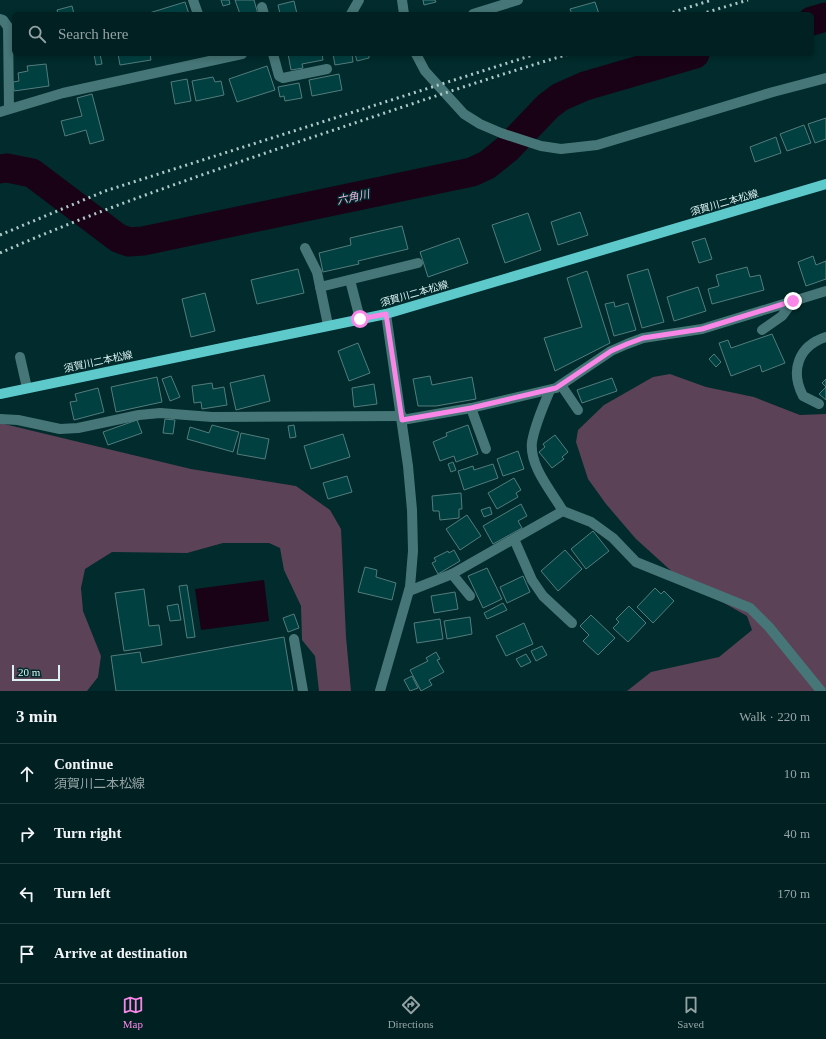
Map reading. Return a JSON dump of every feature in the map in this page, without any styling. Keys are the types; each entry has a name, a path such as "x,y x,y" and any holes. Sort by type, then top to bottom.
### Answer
{"main road":[{"name":"須賀川二本松線","path":"0,394 386,314 826,184"}],"street":[{"path":"193,0 197,12"},
{"path":"352,12 358,0"},
{"path":"402,0 404,12"},
{"path":"479,12 513,1"},
{"path":"0,19 3,20 8,27 5,111 63,93 228,56"},
{"path":"273,56 278,76 282,78 328,70"},
{"path":"417,56 425,71 464,114 480,124 501,133 541,146 561,149 596,146 774,92 826,78"},
{"path":"305,248 317,272 328,326"},
{"path":"320,287 418,263"},
{"path":"350,280 360,319"},
{"path":"0,419 18,420 60,429 78,428 138,415 160,413 212,417 402,418 471,408 550,390 561,386 611,351 627,344 649,337 702,329 826,291"},
{"path":"762,330 782,316 793,301"},
{"path":"380,691 409,591 414,551 402,418 386,314"},
{"path":"819,404 803,396 796,379 796,372 799,361 806,350 813,342 826,337"},
{"path":"20,357 27,388"},
{"path":"561,386 578,410"},
{"path":"550,390 536,425 532,443 534,458 540,472 563,511 591,522 613,538 636,562 750,608 769,627 821,691"},
{"path":"471,408 486,449"},
{"path":"409,591 452,574 563,511"},
{"path":"514,539 532,580 543,596 572,623"},
{"path":"452,574 470,596"},
{"path":"294,639 303,691"}],"shaded area":[{"path":"670,374 706,387 754,397 800,415 826,414 826,691 627,691 651,672 719,657 752,630 747,616 678,577 636,539 606,504 588,479 576,442 578,430 604,405 653,377"},
{"path":"0,423 191,469 296,486 330,510 341,529 346,637 351,691 319,691 315,656 302,640 301,606 284,570 280,548 269,543 223,543 187,553 112,552 85,569 81,588 83,611 101,656 98,677 87,691 0,691"},
{"path":"264,580 269,621 201,630 195,589"}],"building":[{"path":"221,0 229,0 230,4 223,6"},
{"path":"235,0 254,0 257,12 239,12"},
{"path":"423,0 435,0 436,2 424,5"},
{"path":"294,1 297,12 280,12 278,5"},
{"path":"185,2 188,12 152,12"},
{"path":"595,2 598,12 571,12 570,9"},
{"path":"72,6 74,12 58,12 57,10"},
{"path":"94,56 100,56 102,64 96,65"},
{"path":"118,56 150,56 151,60 120,65"},
{"path":"288,56 322,56 323,60 302,64 303,68 291,70"},
{"path":"333,56 352,56 353,62 335,65"},
{"path":"356,56 369,56 369,58 357,61"},
{"path":"46,64 49,86 14,91 13,82 19,81 18,73 28,71 27,66"},
{"path":"267,66 275,90 237,102 229,79"},
{"path":"339,74 342,90 312,96 309,80"},
{"path":"213,77 215,82 221,81 224,95 196,101 192,81"},
{"path":"187,79 191,101 175,104 171,82"},
{"path":"299,83 302,98 285,101 284,96 280,97 278,87"},
{"path":"92,94 104,140 90,144 86,130 65,136 61,121 82,116 77,98"},
{"path":"826,118 826,139 815,143 808,124"},
{"path":"804,125 811,143 787,151 780,134"},
{"path":"776,137 781,153 755,162 750,147"},
{"path":"580,212 588,235 558,245 551,222"},
{"path":"528,213 541,250 505,263 492,225"},
{"path":"402,226 408,249 358,261 359,264 323,272 319,253 351,245 350,238"},
{"path":"459,238 468,263 428,277 420,252"},
{"path":"705,238 712,259 699,263 692,242"},
{"path":"813,256 816,265 826,261 826,279 806,286 798,262"},
{"path":"747,267 750,277 760,275 764,290 712,304 708,289 719,286 716,275"},
{"path":"298,269 304,293 257,304 251,280"},
{"path":"648,269 664,322 642,328 627,275"},
{"path":"587,271 610,343 555,371 544,338 582,327 567,278"},
{"path":"698,287 706,311 674,321 667,297"},
{"path":"205,293 215,331 191,337 182,299"},
{"path":"614,302 615,307 628,303 636,330 614,336 605,304"},
{"path":"772,334 785,363 762,372 760,365 731,376 719,343 728,340 731,348"},
{"path":"358,343 370,373 349,381 338,351"},
{"path":"714,354 721,362 716,367 709,359"},
{"path":"264,375 270,401 236,410 230,383"},
{"path":"171,376 180,397 170,401 162,379"},
{"path":"430,376 432,385 472,377 476,399 436,406 418,406 413,379"},
{"path":"157,377 162,402 116,412 111,387"},
{"path":"612,378 617,391 582,403 577,390"},
{"path":"826,379 826,387 822,383"},
{"path":"212,383 213,389 224,387 227,405 202,409 201,402 194,403 192,386"},
{"path":"374,384 377,404 354,407 352,388"},
{"path":"826,387 826,400 819,394"},
{"path":"98,388 104,412 74,420 70,402 77,401 75,394"},
{"path":"165,419 175,420 173,434 163,433"},
{"path":"137,420 142,433 108,445 103,432"},
{"path":"212,425 239,432 233,452 187,439 190,427 209,433"},
{"path":"294,425 296,437 290,438 288,426"},
{"path":"468,425 478,454 456,462 454,456 440,461 433,442 447,436 446,433"},
{"path":"241,433 269,439 265,459 237,454"},
{"path":"343,434 350,457 311,469 304,446"},
{"path":"555,435 568,452 562,457 564,459 552,468 539,452 545,447 543,444"},
{"path":"518,451 524,469 503,476 497,459"},
{"path":"453,462 456,470 451,472 448,464"},
{"path":"493,464 498,478 464,490 458,471 473,466 474,470"},
{"path":"347,476 352,492 328,499 323,483"},
{"path":"514,478 521,490 516,493 518,497 497,509 488,493"},
{"path":"461,493 462,509 459,509 459,518 440,520 439,511 433,511 432,496"},
{"path":"521,504 527,516 518,521 522,528 493,544 483,526"},
{"path":"490,507 492,514 484,517 481,510"},
{"path":"467,515 481,536 460,550 446,529"},
{"path":"593,531 609,551 586,569 571,549"},
{"path":"454,550 460,561 438,574 432,563 436,561 434,558 448,551 449,553"},
{"path":"565,550 582,569 558,591 541,571"},
{"path":"365,567 377,570 376,577 396,583 392,600 358,592"},
{"path":"487,568 502,599 483,608 468,576"},
{"path":"523,576 530,592 507,603 500,587"},
{"path":"187,585 195,637 187,638 179,586"},
{"path":"655,588 661,594 664,591 674,601 653,623 637,607"},
{"path":"144,589 149,626 159,625 162,645 124,651 115,593"},
{"path":"455,592 458,609 434,613 431,596"},
{"path":"503,603 507,610 487,619 484,613"},
{"path":"178,604 181,620 170,621 167,606"},
{"path":"629,606 646,623 628,642 613,628 619,622 616,619"},
{"path":"294,614 299,628 288,632 283,618"},
{"path":"591,615 615,638 598,655 583,641 589,635 580,626"},
{"path":"470,617 472,634 447,639 444,621"},
{"path":"440,619 443,639 417,643 414,623"},
{"path":"524,623 533,644 506,656 496,636"},
{"path":"284,637 293,691 116,691 111,656 140,652 142,663"},
{"path":"542,646 547,655 536,661 531,651"},
{"path":"436,652 440,659 437,660 444,672 429,680 432,685 421,691 410,670 428,661 426,658"},
{"path":"526,654 531,662 521,667 516,659"},
{"path":"412,676 418,688 410,691 404,680"}],"waterway":[{"name":"六角川","path":"814,20 826,17"},
{"name":"六角川","path":"0,169 7,168 32,173 118,238 129,242 143,241 472,172 487,165 507,149 548,106 560,97 585,86 688,56"}],"railway":[{"path":"673,12 712,0"},
{"path":"708,12 748,0"},
{"path":"0,235 105,191 530,56"},
{"path":"0,253 73,222 185,181 433,97 563,56"}],"route":[{"path":"360,319 386,314 402,420 471,408 556,388 611,351 643,338 661,334 688,332 702,329 793,301"}]}
